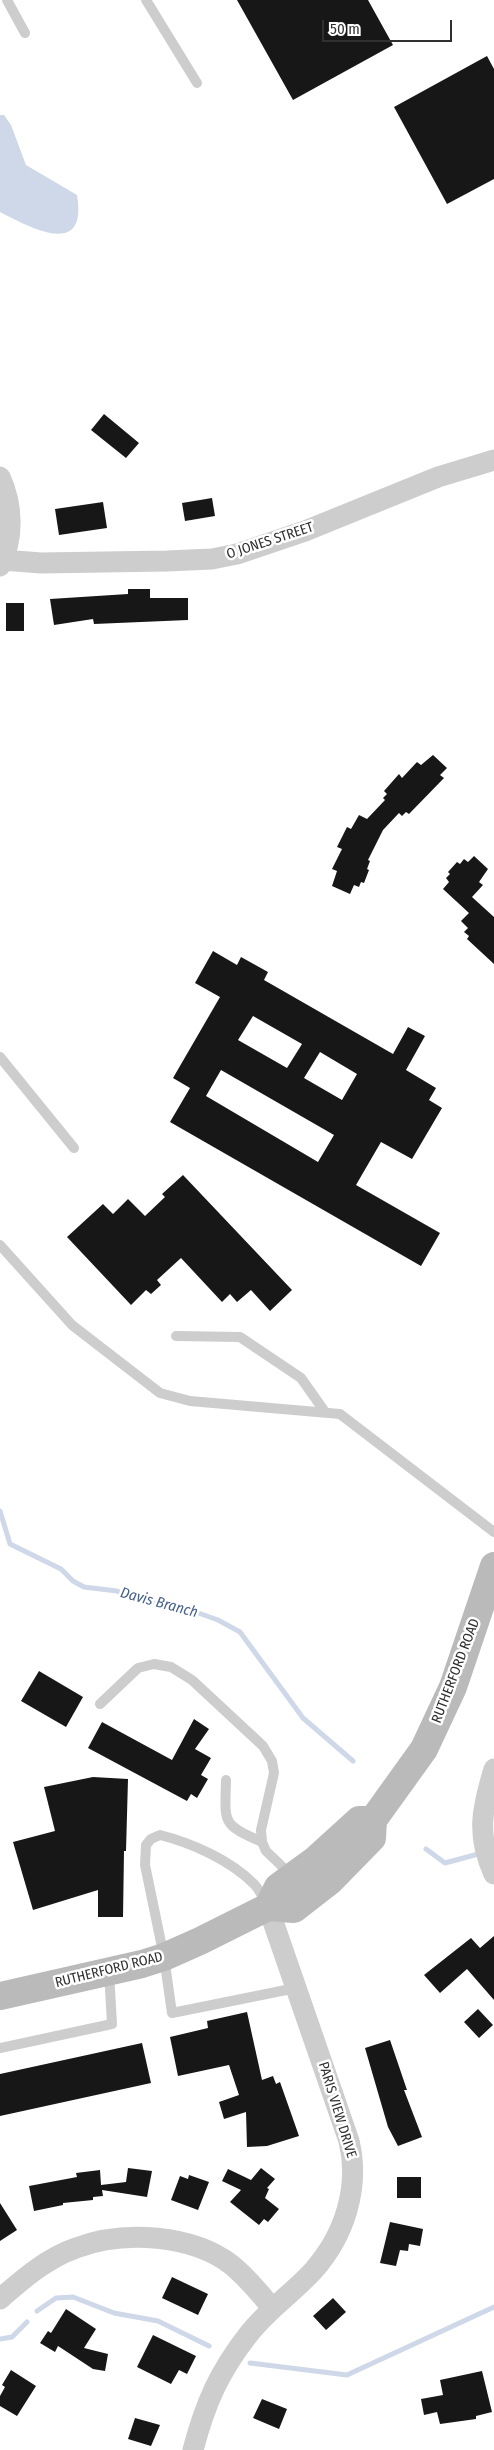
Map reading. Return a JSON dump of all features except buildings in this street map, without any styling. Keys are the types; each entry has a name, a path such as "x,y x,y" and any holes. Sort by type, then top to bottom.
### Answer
{"street":[{"name":"O JONES STREET","path":"2,563 167,561 237,554 305,531 438,477 494,460"},
{"path":"0,477 6,491 10,514 10,532 2,563"},
{"name":"RUTHERFORD ROAD","path":"0,1996 108,1972 164,1957 268,1907 294,1909 330,1881 372,1838 373,1820 424,1749 462,1666 494,1566"},
{"path":"492,1869 483,1842 483,1804 494,1768"},
{"path":"268,1907 278,1887 315,1860 360,1820 373,1820"},
{"name":"PARIS VIEW DRIVE","path":"193,2450 210,2394 220,2377 250,2333 272,2308 312,2271 332,2246 345,2218 352,2188 354,2161 349,2140 268,1907"},
{"path":"0,2299 31,2273 75,2248 102,2240 132,2236 167,2239 205,2250 232,2265 256,2287 272,2308"}],"lane":[{"path":"7,0 24,33"},
{"path":"146,0 197,83"},
{"path":"0,1057 74,1148"},
{"path":"0,1245 72,1325 160,1393 190,1401 340,1414 494,1532"},
{"path":"176,1336 240,1337 301,1378 325,1412"},
{"path":"100,1704 138,1668 154,1664 171,1667 192,1680 263,1746 272,1761 274,1773 261,1830 262,1842 266,1851 292,1876"},
{"path":"226,1780 225,1817 230,1826 262,1842"},
{"path":"268,1907 255,1885 216,1857 160,1834 151,1839 146,1845 145,1865 164,1957 172,2013 296,1988"},
{"path":"0,2048 112,2024 108,1972"}],"water":[{"path":"0,115 4,115 11,125 26,165 77,195 78,215 74,227 66,233 41,231 0,212"}],"waterway":[{"name":"Davis Branch","path":"0,1511 10,1544 61,1569 73,1581 84,1587 117,1591 140,1601 179,1606 218,1620 240,1632 303,1718 353,1761"},
{"name":"Davis Branch","path":"426,1849 445,1863 482,1853"},
{"path":"37,2311 56,2298 73,2297 114,2313 158,2321 209,2346"},
{"path":"250,2363 347,2375 494,2307"},
{"path":"0,2339 12,2337 27,2322"}]}
